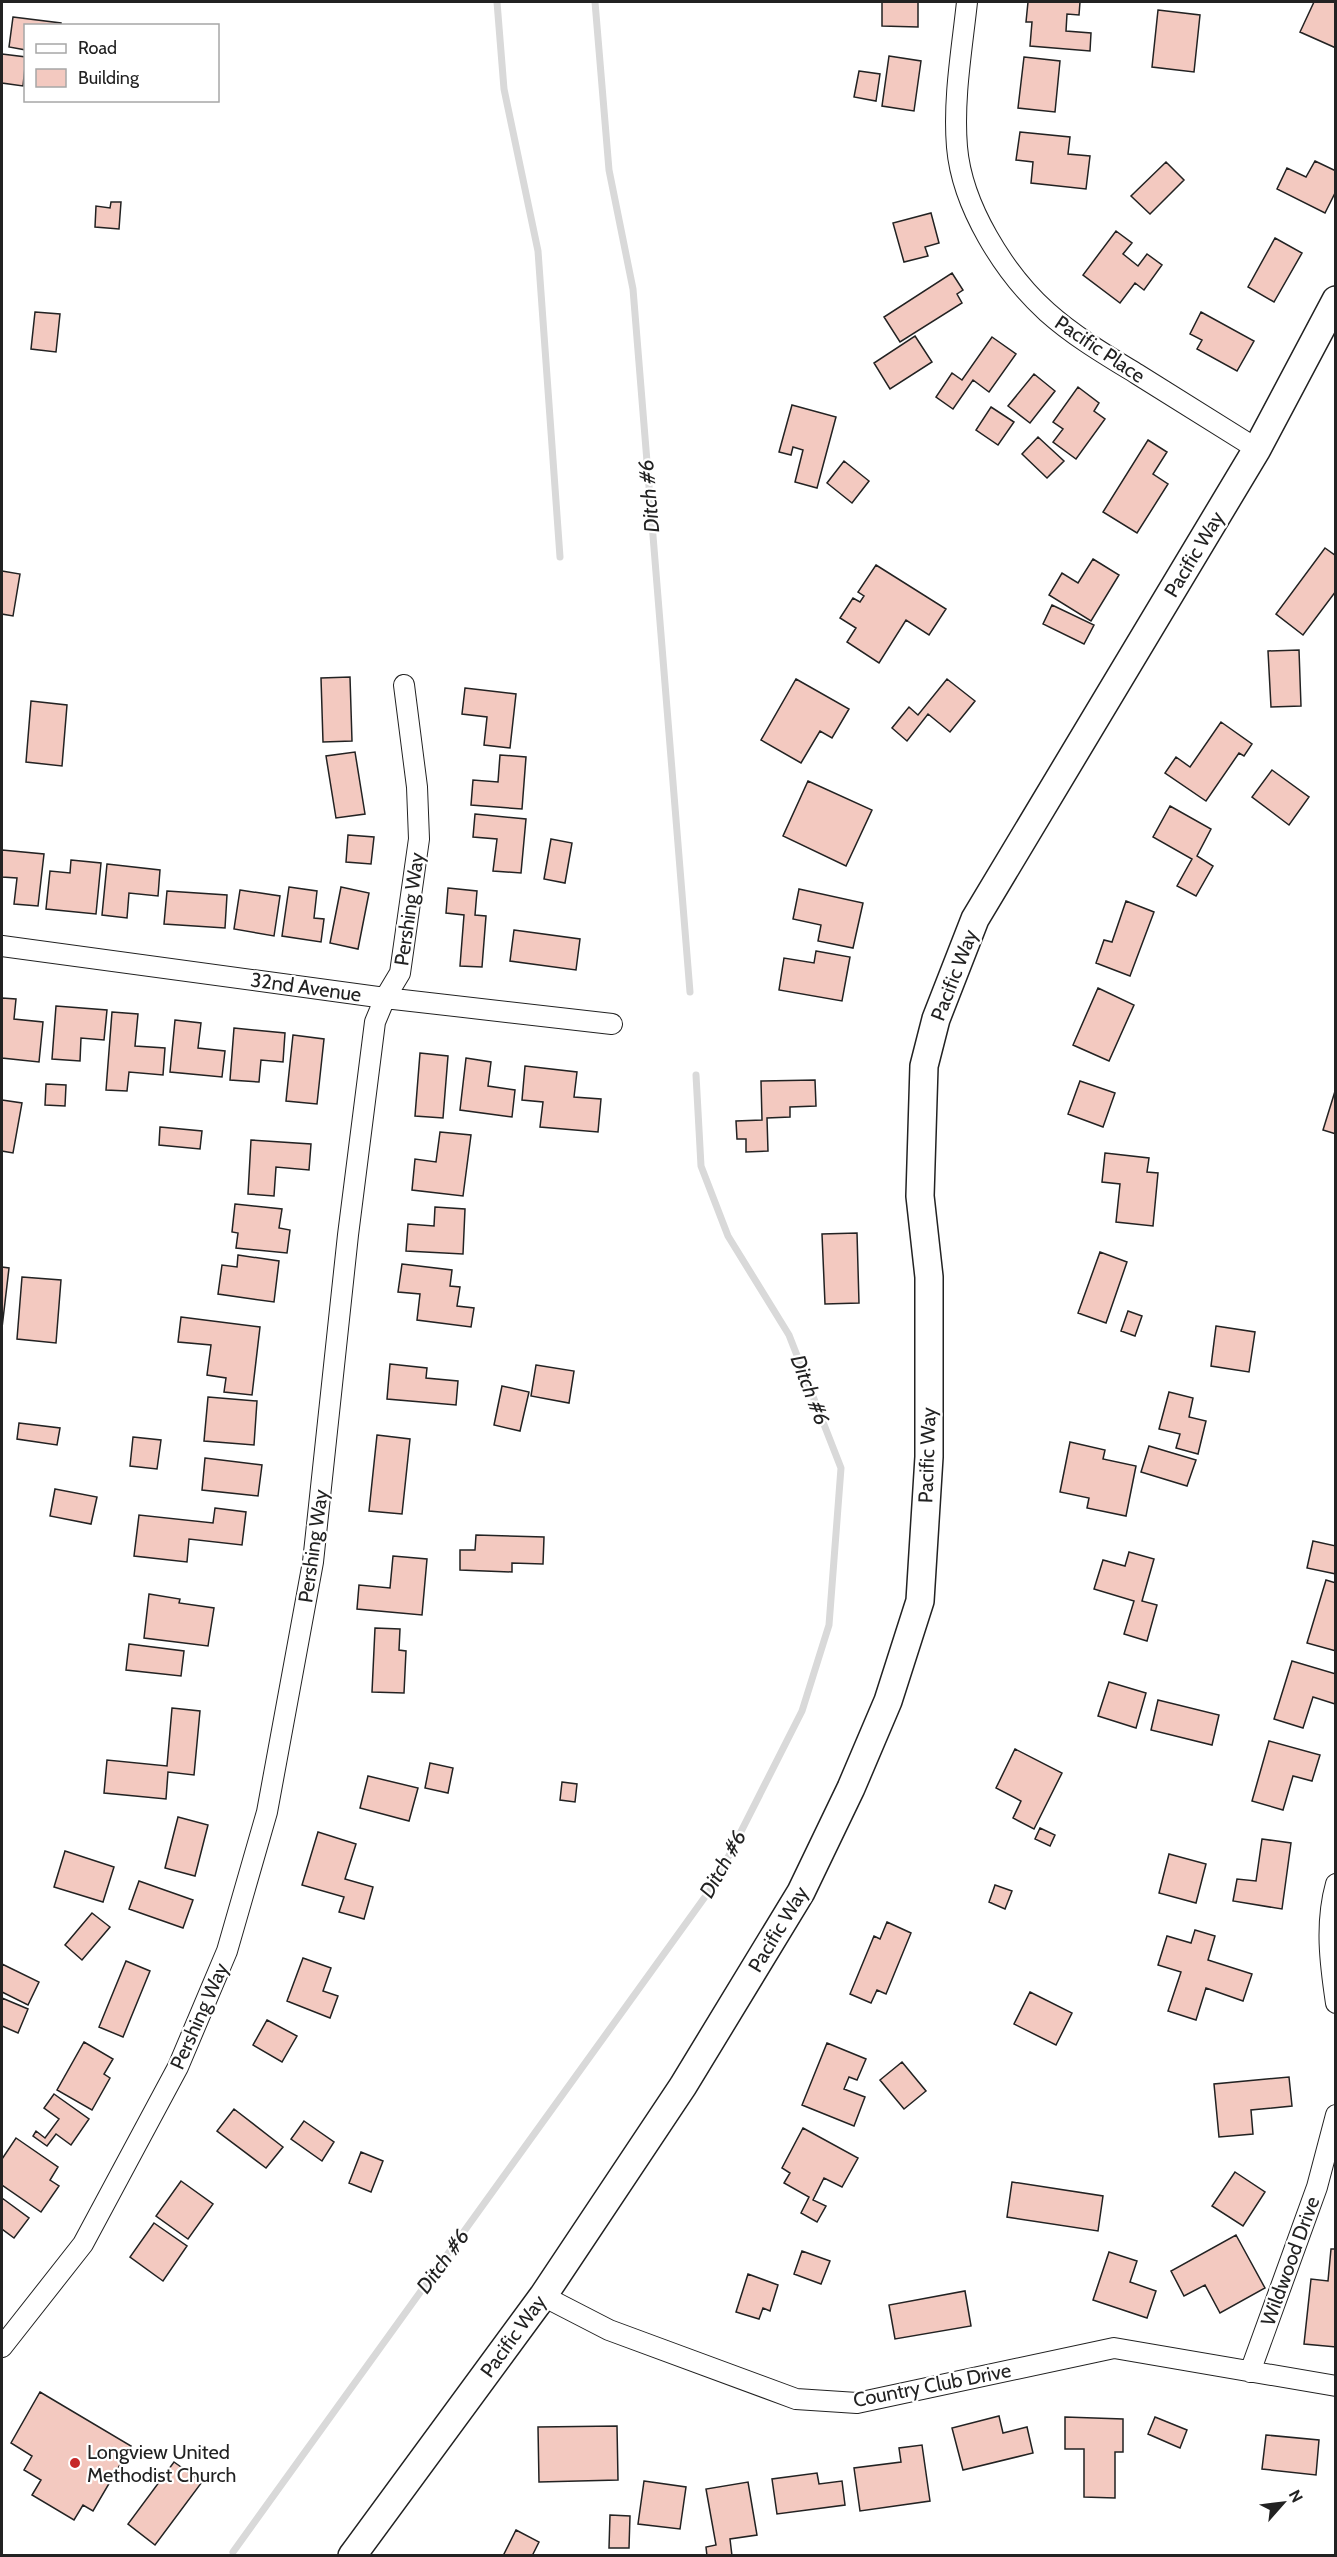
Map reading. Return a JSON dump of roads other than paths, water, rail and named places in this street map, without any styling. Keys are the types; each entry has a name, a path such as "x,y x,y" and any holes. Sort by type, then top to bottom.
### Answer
{"main road":[{"name":"Pacific Way","path":"352,2556 543,2296 683,2086 801,1892 851,1788 888,1701 920,1601 929,1457 929,1277 920,1210 920,1185 924,1066 936,1019 975,919 1257,449 1335,300"}],"street":[{"name":"Pacific Place","path":"967,2 959,77 957,147 964,183 987,236 1010,270 1046,311 1080,339 1257,449"},
{"name":"Pershing Way","path":"2,2348 83,2244 178,2067 227,1951 267,1812 313,1562 354,1188 375,1022 385,998 400,973 419,839 417,787 404,685"},
{"name":"32nd Avenue","path":"2,946 385,998 612,1024"},
{"path":"1335,1884 1331,1901 1329,1954 1335,2003"},
{"name":"Wildwood Drive","path":"1250,2372 1317,2187 1335,2115"},
{"name":"Country Club Drive","path":"543,2296 609,2330 796,2399 857,2403 1114,2348 1335,2386"}],"waterway":[{"path":"497,2 504,89 538,251 560,557"},
{"name":"Ditch #6","path":"595,2 609,170 633,289 690,992"},
{"name":"Ditch #6","path":"233,2552 715,1883 802,1711 829,1625 841,1468 789,1335 728,1236 701,1166 696,1075"}],"place":[{"name":"Longview United Methodist Church","path":"75,2463"}]}
